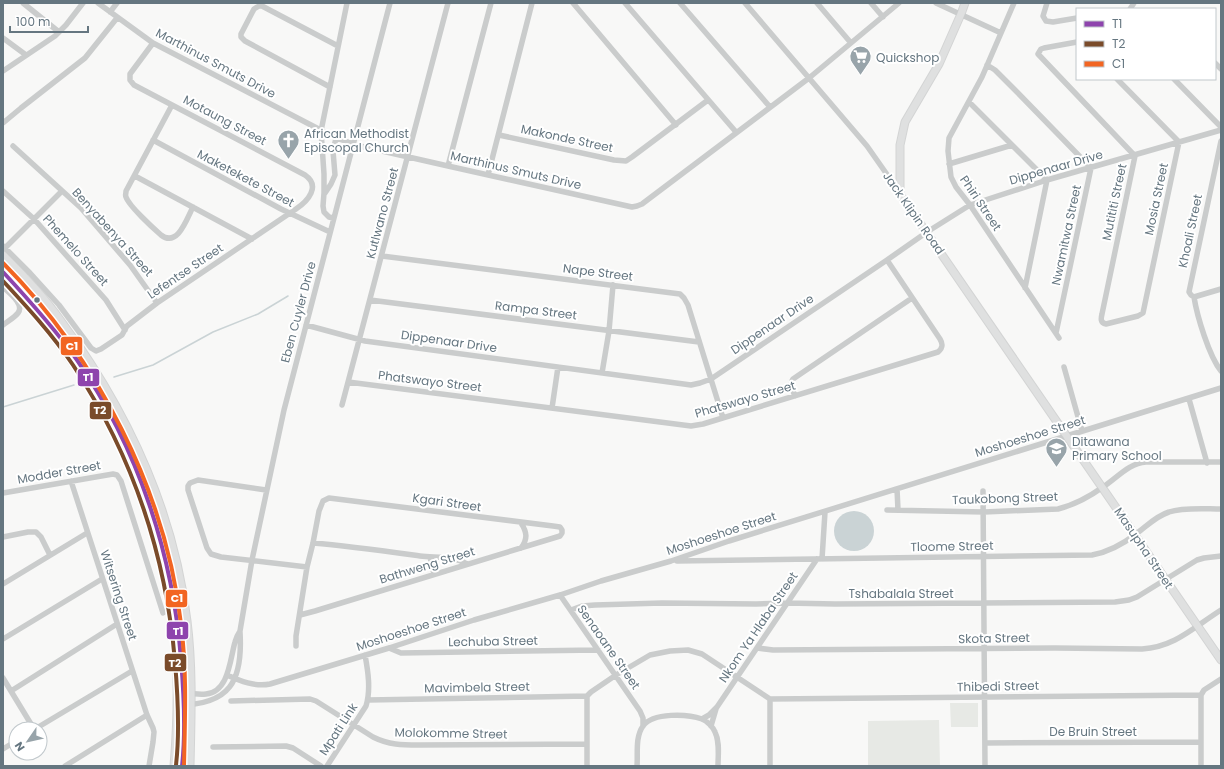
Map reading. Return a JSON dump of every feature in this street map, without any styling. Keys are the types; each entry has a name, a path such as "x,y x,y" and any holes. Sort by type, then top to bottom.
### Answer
{"main road":[{"path":"900,194 900,145 905,122 939,64 965,3"},
{"name":"Jack Klipin Road","path":"900,194 1068,435"},
{"path":"4,250 49,304 87,358 114,402 143,460 156,494 170,534 180,577 188,624 192,692 190,766"},
{"path":"3,279 42,320 81,374 104,410 130,464 155,532 173,617 176,646 178,705 174,766"},
{"name":"Masupha Street","path":"1068,435 1221,660"}],"street":[{"path":"23,3 59,32"},
{"path":"3,71 59,32 83,3"},
{"name":"Marthinus Smuts Drive","path":"98,3 152,43 336,138 353,144 628,206 637,206 642,204 809,78 899,3"},
{"path":"110,12 117,3"},
{"path":"334,218 329,217 324,212 323,206 324,193 321,131 346,3"},
{"name":"Eben Cuyler Drive","path":"235,679 239,657 240,631 252,560 282,417 390,3"},
{"name":"Kutlwano Street","path":"342,405 448,3"},
{"path":"448,166 491,3"},
{"path":"488,175 532,3"},
{"path":"573,3 676,125"},
{"path":"625,3 736,132"},
{"path":"680,3 770,107"},
{"name":"Jack Klipin Road","path":"745,3 867,146 900,194"},
{"path":"817,3 851,43"},
{"path":"871,3 883,17"},
{"path":"936,3 1001,33"},
{"name":"Phiri Street","path":"1014,3 988,65 949,138 948,151 950,172 953,182 1058,336"},
{"path":"1047,3 1043,16 1046,21 1053,22 1076,18"},
{"path":"330,86 242,39 241,34 254,9 259,6 269,9 338,46"},
{"path":"3,124 85,58 117,18"},
{"path":"3,38 26,55"},
{"name":"Mutititi Street","path":"1076,42 1044,48 1039,50 1038,54 1135,156 1102,314 1102,322 1110,324"},
{"name":"Motaung Street","path":"152,43 130,74 130,80 137,87 309,178 312,185 307,200 290,214"},
{"path":"988,65 1017,92 1091,168"},
{"path":"1118,80 1179,142"},
{"path":"1175,80 1221,127"},
{"name":"Makonde Street","path":"499,135 614,160 626,161 708,100"},
{"path":"969,102 1048,180 1025,288"},
{"path":"172,105 126,191 126,199 164,238 172,238 179,235 193,207"},
{"name":"Dippenaar Drive","path":"306,325 359,339 558,367 691,384 700,383 711,379 927,232 970,205 1048,180 1221,130"},
{"path":"324,193 335,175 333,151 336,138"},
{"name":"Maketekete Street","path":"154,140 290,214 330,232"},
{"name":"Khoali Street","path":"1221,141 1189,286 1189,292 1194,297 1205,338 1214,362 1221,371"},
{"name":"Mosia Street","path":"1110,324 1138,316 1143,313 1179,142"},
{"path":"949,164 1012,145"},
{"name":"Benyabenya Street","path":"13,146 81,208 140,277 157,303"},
{"name":"Nwamitwa Street","path":"1058,336 1091,168"},
{"path":"135,176 252,239"},
{"name":"Phemelo Street","path":"3,191 34,219 106,300 125,330"},
{"path":"4,250 62,191"},
{"name":"Lefentse Street","path":"4,250 30,273 72,321 92,350 96,351 122,335 127,326 157,303 290,214"},
{"name":"Nape Street","path":"382,256 677,293 682,295 688,305 723,418"},
{"name":"Phatswayo Street","path":"348,382 691,426 703,424 938,352 942,347 940,339 887,260"},
{"path":"602,372 609,331 613,285"},
{"path":"3,287 18,302 20,310 3,325"},
{"path":"1194,297 1221,288"},
{"path":"794,396 791,386 793,379 912,298"},
{"name":"Rampa Street","path":"370,300 699,342"},
{"path":"552,408 558,367"},
{"path":"1064,367 1082,431"},
{"name":"Moshoeshoe Street","path":"227,675 235,679 264,685 389,648 474,620 560,595 600,581 671,561 729,541 1221,388"},
{"path":"1189,399 1207,463"},
{"name":"Taukobong Street","path":"887,510 984,512 1058,509 1078,503 1138,463 1221,462"},
{"name":"Modder Street","path":"3,493 113,474 117,475 120,478 163,613"},
{"path":"266,490 198,480 190,483 188,486 190,497 209,552 221,557 307,567"},
{"name":"Witsering Street","path":"71,481 146,715 153,728 154,742 149,766"},
{"path":"897,489 898,510"},
{"path":"983,491 985,766"},
{"name":"Kgari Street","path":"313,544 319,511 323,501 329,498 560,528 562,531 560,536"},
{"name":"Tloome Street","path":"671,561 1092,555 1101,554 1113,548 1135,534 1151,521 1168,512 1178,510 1221,509"},
{"path":"819,559 825,512"},
{"path":"520,548 525,542 526,536 525,530 521,523"},
{"path":"3,537 36,532 41,537 50,554"},
{"path":"3,584 87,532"},
{"name":"Bathweng Street","path":"300,614 315,611 560,536"},
{"path":"296,646 296,636 307,567 313,544 430,557 450,557 467,564"},
{"name":"Tshabalala Street","path":"571,610 582,606 595,605 662,603 835,604 1122,602 1138,597 1197,560 1221,556"},
{"path":"430,557 434,574"},
{"name":"Nkom Ya Hlaba Street","path":"702,719 709,715 717,707 787,603 819,559"},
{"path":"3,640 102,579"},
{"name":"Senaoane Street","path":"560,595 640,711 643,718 643,726"},
{"name":"Skota Street","path":"757,648 773,650 1054,648 1142,649 1153,648 1170,643 1221,610"},
{"path":"11,691 117,624"},
{"name":"Eben Cuyler Drive","path":"178,692 208,694 215,691 227,675 235,642 240,631"},
{"name":"Lechuba Street","path":"389,648 401,653 598,650"},
{"path":"587,766 587,696 616,675 650,655 670,651 688,650 702,654 770,699 770,766"},
{"name":"Mpati Link","path":"326,766 363,712 368,700 368,681 365,655"},
{"path":"48,721 132,671"},
{"path":"3,678 30,721"},
{"path":"178,705 192,705 215,699 227,690 235,679"},
{"path":"1201,766 1201,694 1204,690 1221,679"},
{"name":"Thibedi Street","path":"770,699 1201,694"},
{"name":"Mavimbela Street","path":"368,700 587,696"},
{"name":"Molokomme Street","path":"231,701 310,699 316,701 382,741 394,744 587,744"},
{"name":"Nkom Ya Hlaba Street","path":"711,726 717,707"},
{"name":"Senaoane Street","path":"640,711 653,719"},
{"path":"65,766 146,715"},
{"path":"637,766 638,742 643,726 653,719 680,715 702,719 711,726 717,738 718,766"},
{"name":"De Bruin Street","path":"985,742 1201,742"},
{"path":"213,747 286,746 293,748 321,766"}],"shaded area":[{"path":"858,511 865,514 871,520 874,531 873,539 865,548 858,551 850,551 843,548 835,539 834,527 837,520 846,512"},
{"path":"950,703 978,703 978,727 951,727"},
{"path":"939,720 940,766 868,766 868,721"}],"waterway":[{"path":"114,377 153,365 213,332 258,314 288,296"},
{"path":"3,407 74,385"}],"transit line":[{"name":"C1","path":"3,263 37,300 68,341 97,384 122,429 143,476 160,525 173,574 181,624 185,677 184,766"},
{"name":"T1","path":"3,272 60,337 99,394 118,429 135,466 149,503 161,542 177,620 184,700 184,740 182,766"},
{"name":"T2","path":"3,281 31,311 73,365 94,399 113,435 129,470 143,507 155,545 164,583 170,622 178,701 176,765"}],"place":[{"name":"Quickshop","path":"860,76"},
{"name":"African Methodist Episcopal Church","path":"289,160"},
{"name":"Ditawana Primary School","path":"1056,468"}]}
